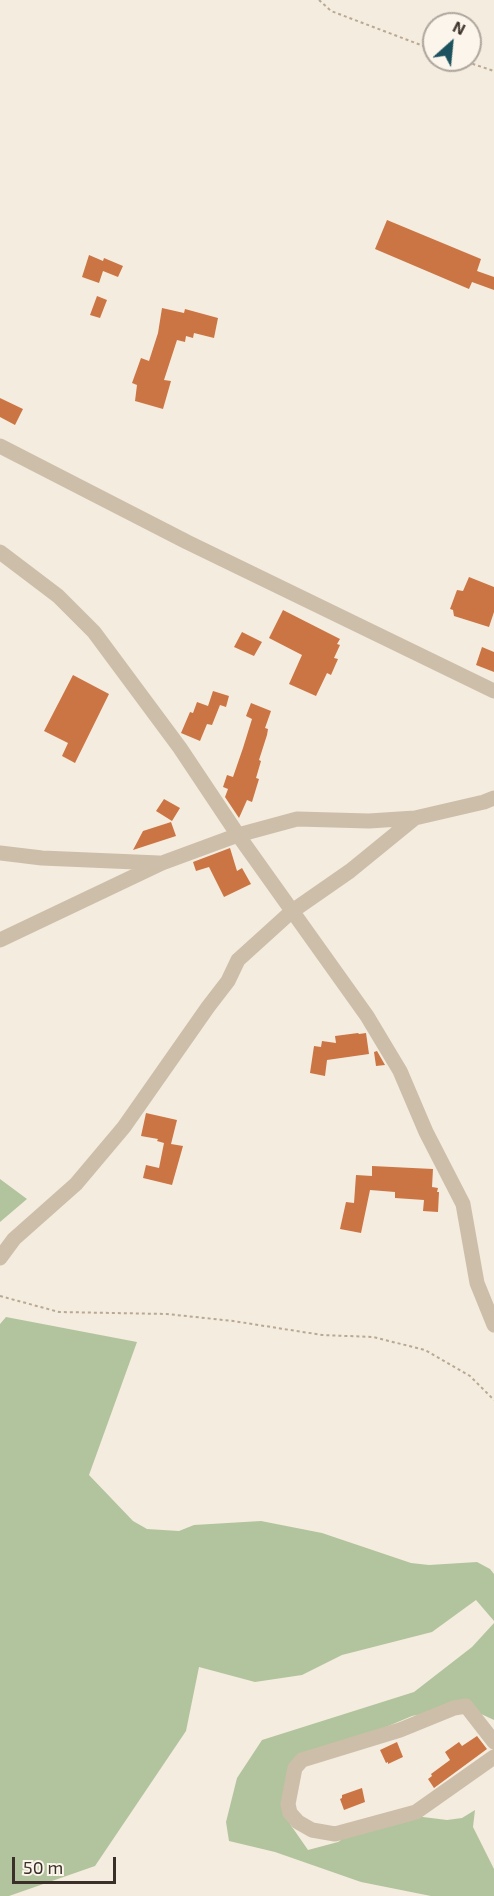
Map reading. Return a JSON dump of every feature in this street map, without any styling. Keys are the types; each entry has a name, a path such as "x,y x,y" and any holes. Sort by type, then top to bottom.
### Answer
{"street":[{"path":"0,447 187,542 494,691"},
{"path":"0,552 58,596 94,632 180,748 291,912 367,1016 400,1071 426,1132 463,1204 477,1283 494,1325"},
{"path":"0,940 162,863 238,835 297,819 369,821 415,818 494,798"},
{"path":"0,1258 14,1239 76,1184 124,1127 228,981 238,960 291,912 350,871 415,818"},
{"path":"0,853 42,858 162,863"},
{"path":"494,1742 466,1706 454,1708 400,1730 302,1760 295,1768 288,1804 290,1813 298,1822 312,1830 335,1834 416,1812 494,1756"}],"path":[{"path":"319,0 331,11 422,45"},
{"path":"0,1296 59,1312 167,1314 233,1321 322,1335 374,1337 424,1350 470,1376 494,1400"}],"green space":[{"path":"0,1179 27,1199 0,1222"},
{"path":"6,1317 137,1342 89,1475 133,1521 147,1529 179,1531 194,1525 261,1521 322,1533 411,1563 429,1565 477,1562 494,1574 494,1621 476,1600 432,1632 342,1655 302,1675 255,1682 199,1667 186,1731 95,1866 9,1896 0,1896 0,1324"},
{"path":"494,1623 494,1720 464,1706 412,1716 301,1763 290,1824 308,1850 338,1842 366,1823 399,1814 447,1820 462,1818 475,1810 473,1827 494,1869 494,1896 431,1896 361,1882 275,1852 229,1841 226,1822 237,1778 262,1740 414,1692 472,1647"}],"building":[{"path":"387,220 481,259 477,271 494,277 494,290 472,282 469,289 375,249"},
{"path":"89,255 123,266 118,277 103,271 99,283 82,277"},
{"path":"97,296 107,300 100,318 90,315"},
{"path":"162,308 184,313 185,309 218,318 214,338 194,333 193,338 186,336 185,342 177,340 164,380 171,381 163,409 135,401 137,385 132,383 141,358 149,361 158,333"},
{"path":"0,398 23,409 15,425 0,417"},
{"path":"469,577 494,587 494,612 489,627 454,616 453,610 450,609 457,590 463,591"},
{"path":"283,610 340,639 337,644 340,645 334,658 338,659 331,675 327,673 316,696 289,684 302,655 269,638"},
{"path":"242,632 262,642 254,656 234,647"},
{"path":"482,647 494,652 494,672 476,665"},
{"path":"73,675 109,694 75,763 62,756 68,743 44,731"},
{"path":"213,691 229,696 226,707 220,705 212,725 207,724 200,741 181,733 197,702 208,706"},
{"path":"251,703 271,711 265,728 268,729 267,735 259,760 261,761 256,778 259,779 252,802 247,800 239,818 225,797 228,789 223,787 227,775 233,777 243,748 252,719 246,716"},
{"path":"164,799 180,808 172,821 156,811"},
{"path":"171,822 176,836 133,850 143,831"},
{"path":"230,848 237,871 242,868 251,884 224,897 209,867 196,871 193,862"},
{"path":"366,1033 369,1054 327,1060 325,1076 310,1073 314,1046 321,1047 322,1041 336,1043 335,1036"},
{"path":"377,1051 385,1065 376,1066 374,1052"},
{"path":"146,1113 177,1120 171,1144 183,1146 172,1185 143,1178 146,1165 159,1168 164,1143 157,1141 158,1139 141,1136"},
{"path":"372,1166 433,1169 432,1187 438,1188 437,1192 439,1192 438,1212 423,1211 424,1200 395,1198 395,1192 370,1190 361,1233 340,1229 346,1202 354,1203 356,1175 372,1176"},
{"path":"477,1736 487,1749 434,1788 428,1779 432,1776 431,1774 450,1760 445,1752 459,1742 462,1746"},
{"path":"397,1742 403,1757 388,1764 380,1750"},
{"path":"362,1788 365,1802 344,1810 340,1799 342,1795"}]}
